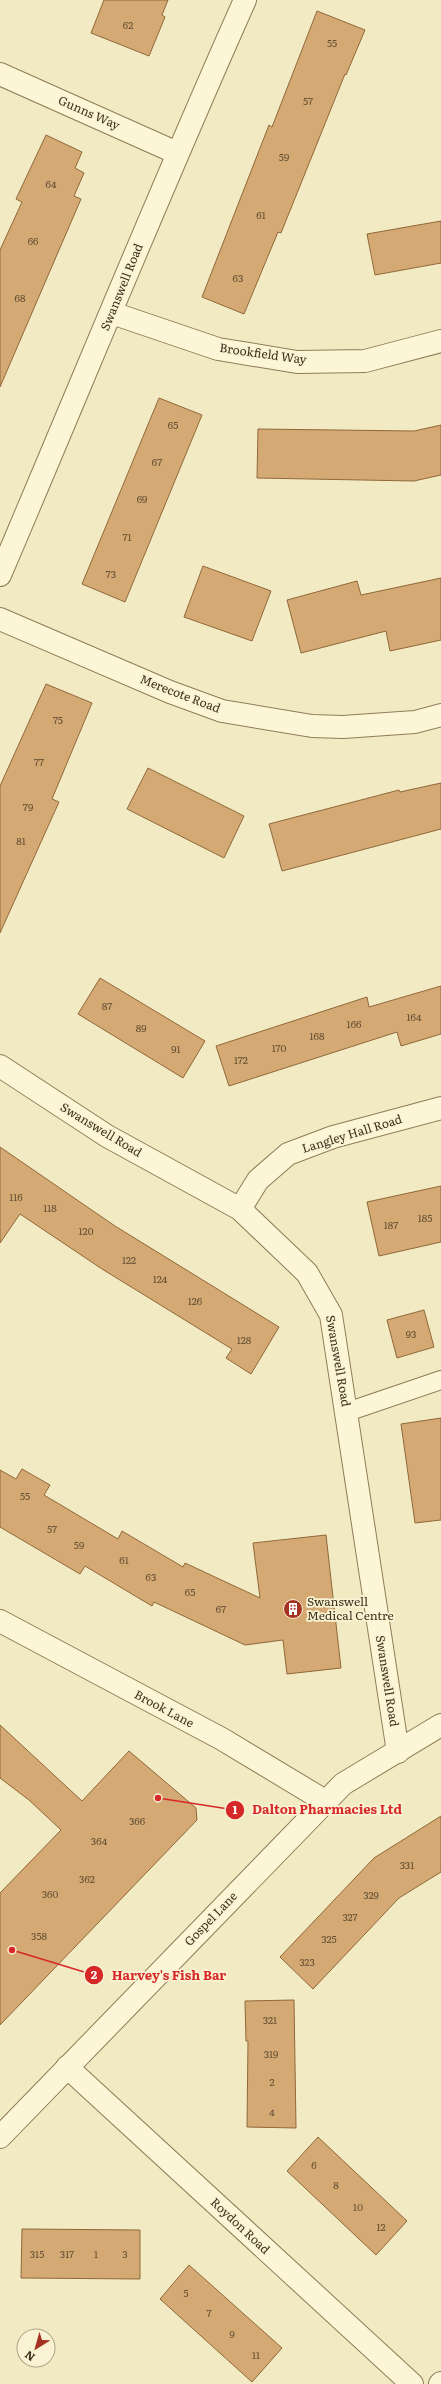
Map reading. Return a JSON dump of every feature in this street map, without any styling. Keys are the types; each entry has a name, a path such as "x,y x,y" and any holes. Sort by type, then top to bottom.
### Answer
{"street":[{"name":"Swanswell Road","path":"0,575 112,313 177,152 245,0"},
{"name":"Gunns Way","path":"0,74 177,152"},
{"name":"Brookfield Way","path":"112,313 218,349 297,362 365,360 441,341"},
{"name":"Merecote Road","path":"0,619 170,692 222,711 312,726 343,727 414,722 441,715"},
{"name":"Swanswell Road","path":"0,1066 107,1136 240,1209 307,1273 332,1315 398,1752"},
{"name":"Langley Hall Road","path":"240,1209 258,1180 288,1154 333,1137 441,1108"},
{"name":"Brook Lane","path":"0,1622 222,1739 325,1801"},
{"name":"Gospel Lane","path":"0,2137 343,1784 441,1725"},
{"name":"Roydon Road","path":"67,2067 412,2384"}],"lane":[{"path":"347,1412 441,1380"}],"building":[{"path":"104,0 168,0 162,15 165,17 149,56 91,33"},
{"path":"317,11 365,30 346,75 345,74 281,233 278,232 244,314 202,297 269,125 272,127"},
{"path":"46,135 82,152 75,168 84,173 74,196 81,199 0,387 0,250 22,202 16,199"},
{"path":"441,221 441,263 375,275 367,234"},
{"path":"159,398 202,415 125,602 82,584"},
{"path":"441,425 441,475 414,481 257,478 258,429 414,431"},
{"path":"203,566 271,591 252,641 184,617"},
{"path":"441,578 441,640 390,651 386,631 301,653 287,600 357,581 361,595"},
{"path":"46,684 92,703 52,799 59,802 0,933 0,786"},
{"path":"148,768 244,816 224,858 127,809"},
{"path":"441,783 441,829 282,871 269,824 399,790 400,792"},
{"path":"100,978 205,1041 183,1078 78,1014"},
{"path":"441,986 441,1034 401,1046 397,1032 229,1086 216,1046 367,997 369,1007"},
{"path":"0,1147 115,1226 279,1327 251,1374 226,1358 232,1349 102,1269 20,1214 0,1243"},
{"path":"441,1186 441,1242 379,1256 367,1202"},
{"path":"424,1310 434,1347 397,1358 387,1320"},
{"path":"441,1418 441,1520 415,1523 401,1424"},
{"path":"22,1469 50,1485 44,1495 118,1539 122,1531 183,1567 185,1563 260,1598 253,1543 326,1535 341,1668 287,1674 283,1640 245,1645 154,1602 152,1606 85,1566 80,1574 0,1527 0,1470 16,1479"},
{"path":"0,1725 82,1801 129,1751 196,1808 197,1820 0,2025 0,1893 61,1830 29,1800 0,1778"},
{"path":"441,1816 441,1872 399,1898 313,1989 280,1957 374,1858"},
{"path":"294,2000 296,2128 247,2127 248,2041 246,2041 245,2001"},
{"path":"318,2137 407,2221 376,2255 287,2171"},
{"path":"22,2229 140,2230 140,2279 21,2278"},
{"path":"189,2265 282,2348 252,2382 160,2299"}],"place":[{"name":"Swanswell Medical Centre","path":"293,1609"},
{"name":"Dalton Pharmacies Ltd","path":"158,1798"},
{"name":"Harvey's Fish Bar","path":"12,1950"}]}
